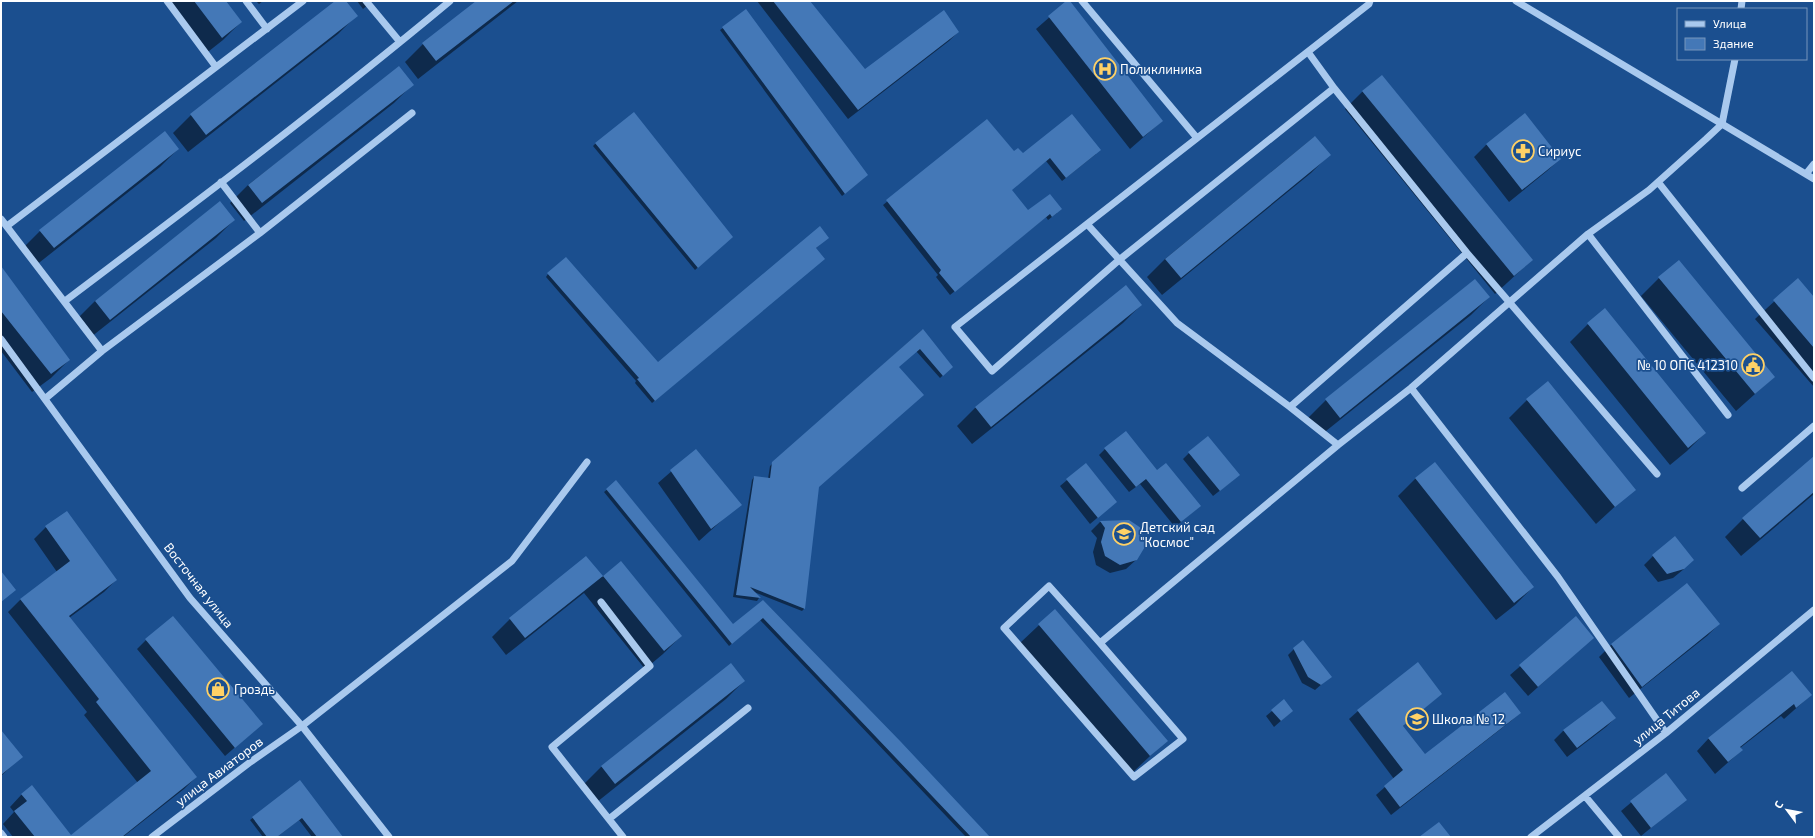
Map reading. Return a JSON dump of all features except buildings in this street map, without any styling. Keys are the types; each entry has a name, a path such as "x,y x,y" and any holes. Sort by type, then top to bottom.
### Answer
{"street":[{"path":"167,1 216,67"},
{"path":"246,1 267,29"},
{"path":"7,226 303,1"},
{"path":"366,1 400,42"},
{"path":"65,301 221,182 450,1"},
{"path":"1082,1 1197,138"},
{"path":"1334,88 1119,260 992,371 955,327 1308,52 1369,4 1370,1"},
{"path":"1516,1 1814,179"},
{"path":"1308,52 1334,88 1467,253 1657,474"},
{"path":"1100,643 1338,445 1411,388 1588,234 1658,182 1722,124 1735,60"},
{"path":"46,398 102,351 260,233 412,113"},
{"path":"1806,174 1814,164"},
{"path":"221,182 260,233"},
{"path":"1658,182 1814,378"},
{"path":"1,219 102,351"},
{"path":"1087,224 1177,323 1290,407 1338,445"},
{"path":"1588,234 1728,415"},
{"path":"1290,407 1467,253"},
{"name":"Восточная улица","path":"1,339 46,398 190,598 302,726 389,837"},
{"path":"1411,388 1558,577 1666,733"},
{"path":"1742,488 1814,426"},
{"name":"улица Авиаторов","path":"152,837 249,762 302,726 512,561 587,462"},
{"path":"1049,586 1100,643 1183,739 1134,777 1004,628 1049,586"},
{"path":"602,602 650,666 552,747 623,837"},
{"name":"улица Титова","path":"1531,837 1666,733 1814,610"},
{"path":"609,819 748,708"},
{"path":"1586,796 1619,837"},
{"path":"1,833 4,837"}],"place":[{"name":"Поликлиника","path":"1105,69"},
{"name":"Сириус","path":"1523,151"},
{"name":"№ 10 ОПС 412310","path":"1753,365"},
{"name":"Детский сад \"Космос\"","path":"1124,534"},
{"name":"Гроздь","path":"218,689"},
{"name":"Школа № 12","path":"1417,719"}]}
